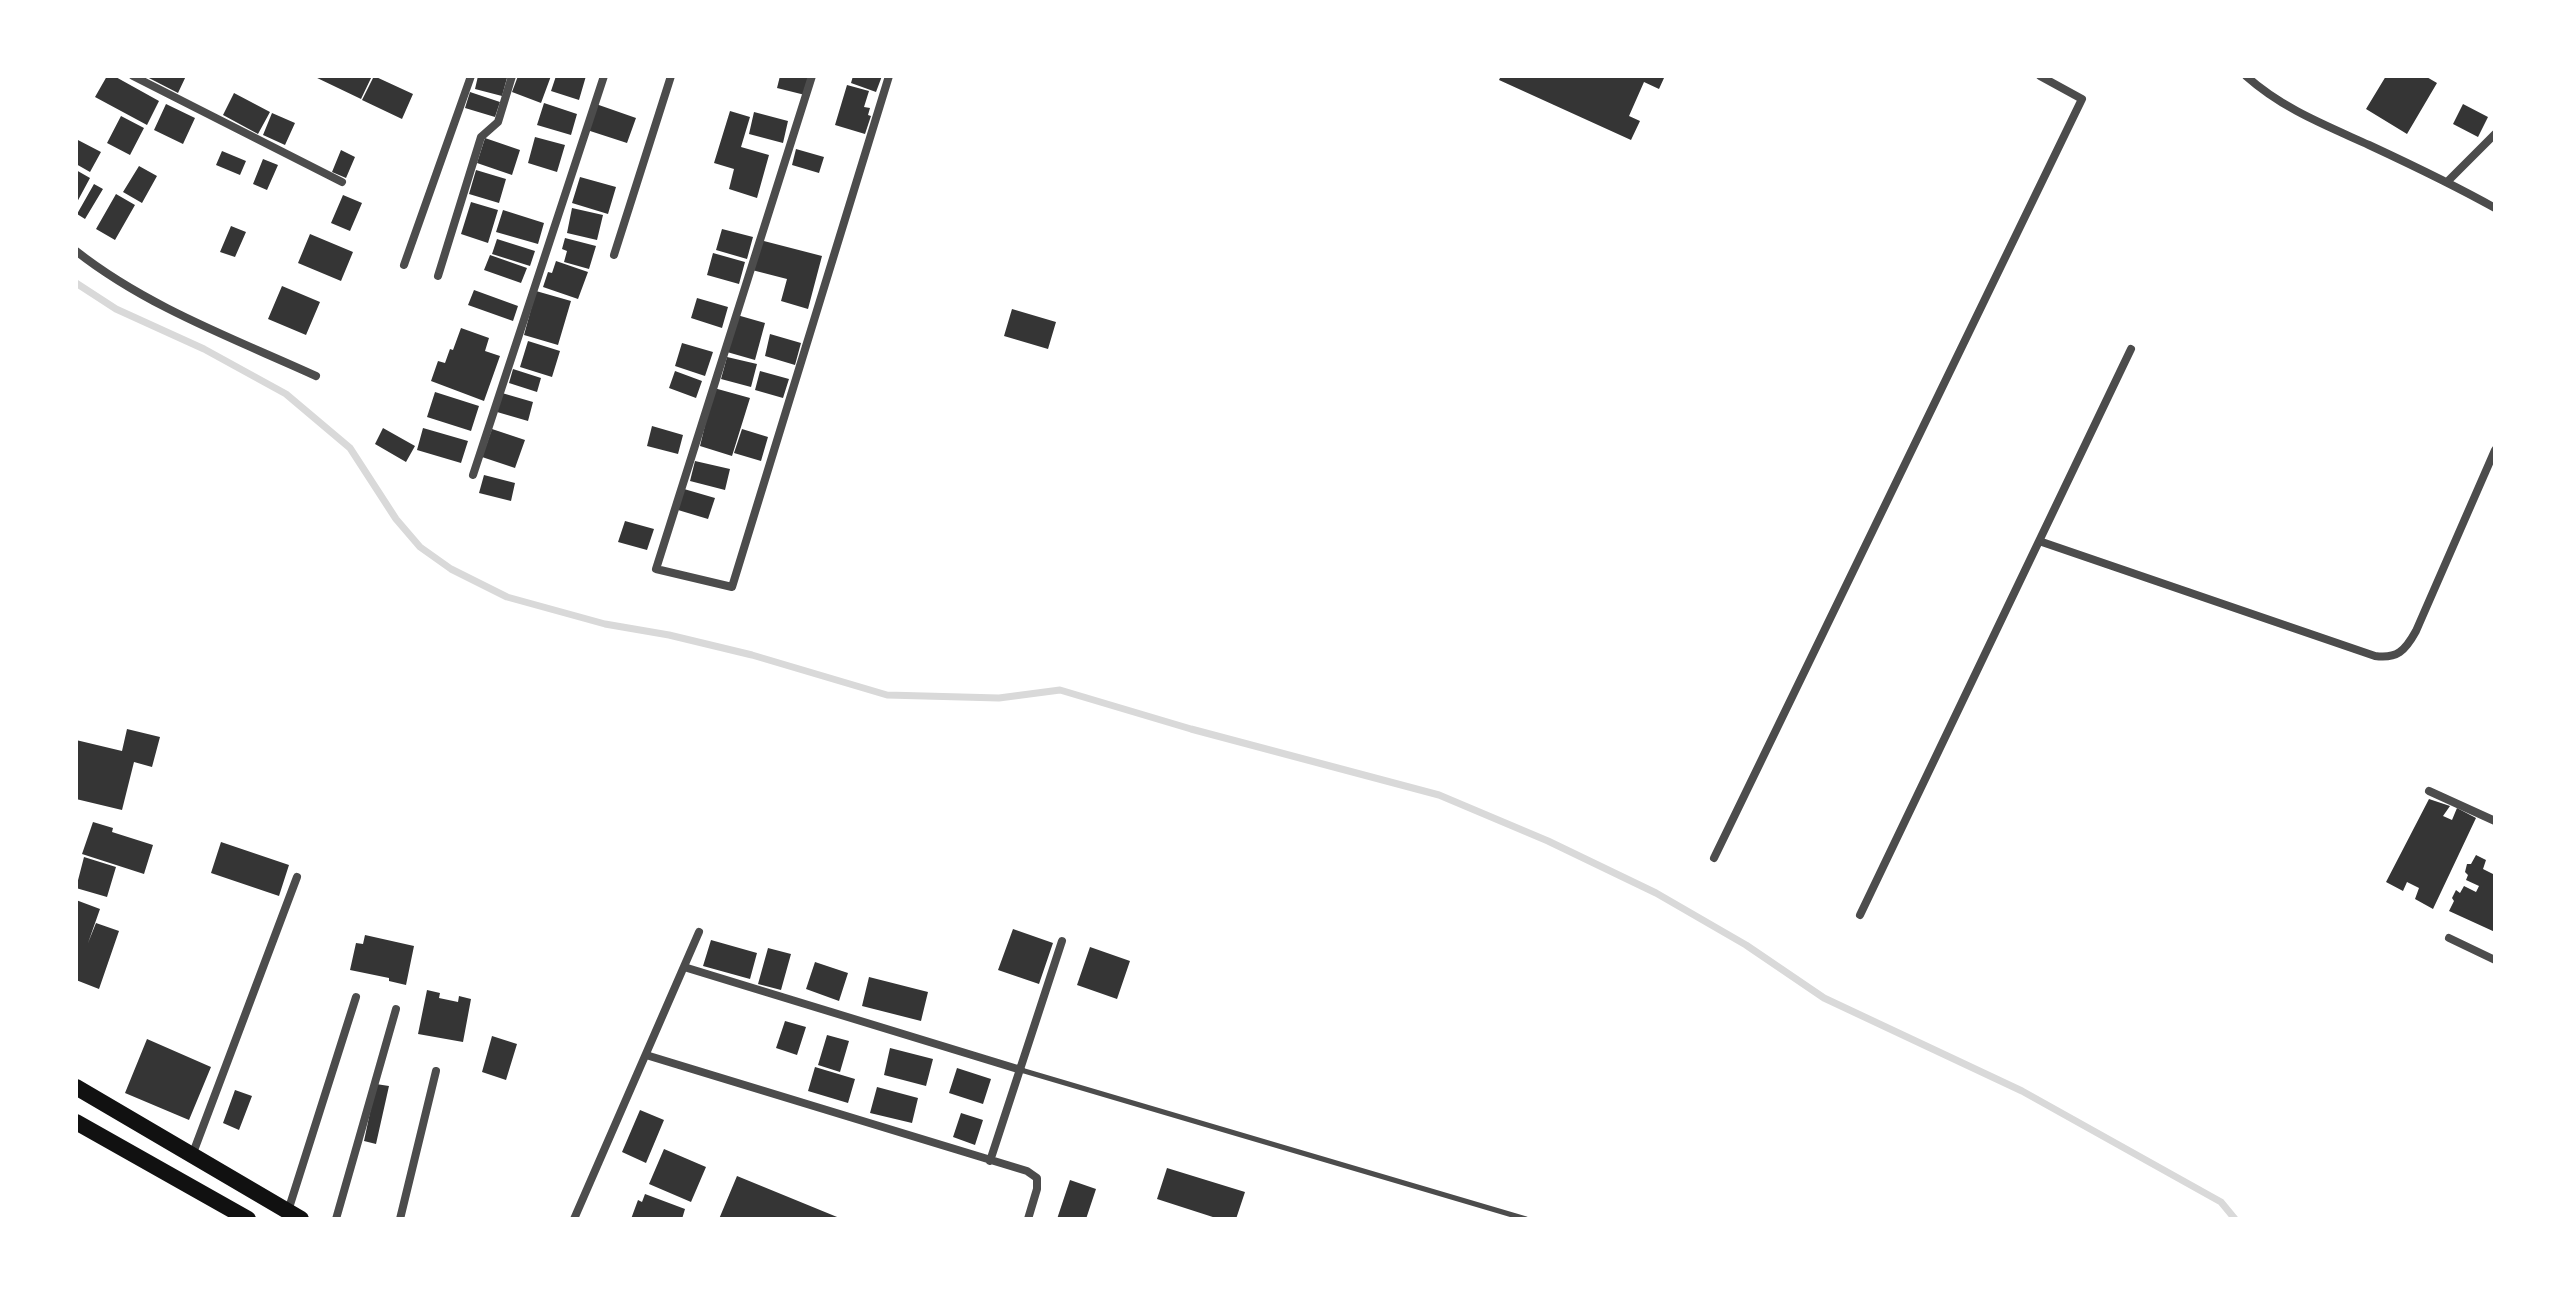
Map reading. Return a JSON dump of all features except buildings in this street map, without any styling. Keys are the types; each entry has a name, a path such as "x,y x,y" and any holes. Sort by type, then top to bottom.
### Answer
{"highway":[{"path":"76,1087 295,1215"},
{"path":"76,1122 248,1219"}],"street":[{"path":"133,76 342,182"},
{"path":"404,265 471,76"},
{"path":"438,276 481,137 498,122 512,76"},
{"path":"473,475 604,76"},
{"path":"614,255 671,76"},
{"path":"812,76 656,569 732,587 889,76"},
{"path":"1714,858 2082,99 2040,76"},
{"path":"2246,76 2292,111 2448,181 2495,208"},
{"path":"2448,181 2495,134"},
{"path":"76,251 144,297 316,376"},
{"path":"1860,915 2131,349"},
{"path":"2039,541 2360,651 2392,658 2407,648 2416,631 2495,450"},
{"path":"2429,791 2495,821"},
{"path":"193,1153 297,877"},
{"path":"574,1219 699,932"},
{"path":"2449,938 2495,960"},
{"path":"990,1161 1062,941"},
{"path":"684,967 1021,1070"},
{"path":"295,1215 356,997"},
{"path":"336,1219 396,1009"},
{"path":"646,1055 1027,1171 1037,1178 1028,1219"},
{"path":"400,1219 436,1071"}],"lane":[{"path":"1021,1070 1526,1219"}],"waterway":[{"path":"76,283 116,309 204,349 286,394 350,448 396,519 420,547 451,569 507,597 605,624 669,635 752,655 887,695 999,698 1060,690 1191,729 1439,795 1548,841 1656,893 1746,945 1824,998 2022,1091 2221,1202 2235,1219"}]}
